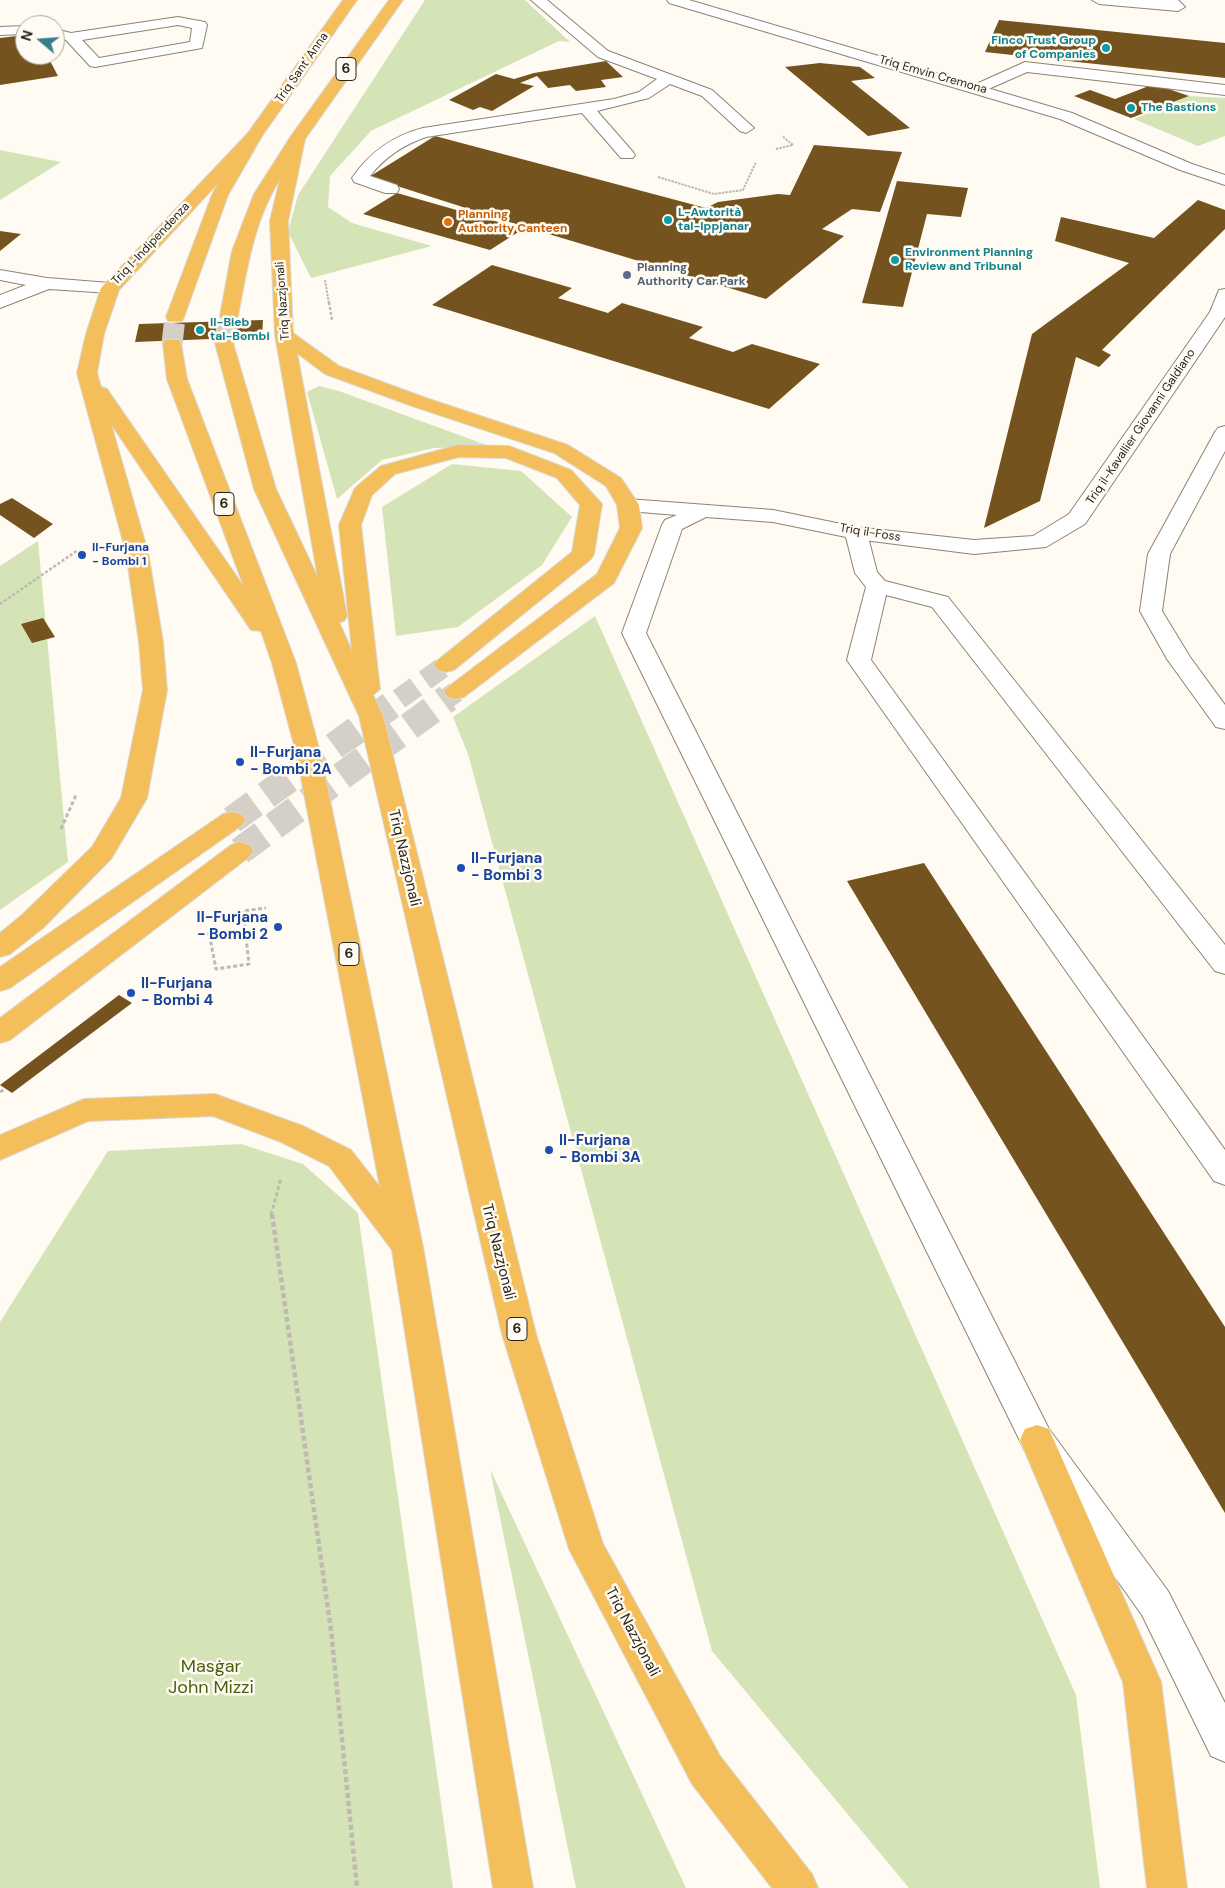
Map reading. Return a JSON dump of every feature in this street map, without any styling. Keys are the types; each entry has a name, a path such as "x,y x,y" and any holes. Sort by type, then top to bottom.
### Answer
{"highway":[{"name":"Triq Sant' Anna","path":"254,136 350,0"},
{"name":"6","path":"229,316 241,251 262,194 297,139 396,0"},
{"name":"Triq l-Indipendenza","path":"87,373 95,334 110,288 254,136"},
{"name":"6","path":"176,317 220,195 254,136"},
{"name":"Triq Nazzjonali","path":"297,139 279,221 284,335 342,652"},
{"path":"284,335 332,370 419,402 561,449 614,482 628,505 631,528 606,578 456,692"},
{"name":"Triq Nazzjonali","path":"224,343 266,489 371,716 519,1334 587,1549 706,1770 798,1888"},
{"name":"6","path":"172,344 177,379 284,662 308,752 407,1247 513,1888"},
{"path":"87,373 284,662"},
{"path":"0,947 33,921 102,853 134,798 155,690 151,642 137,552 87,373"},
{"path":"371,716 350,524 362,492 388,470 458,452 509,452 564,474 590,504 583,554 446,665"},
{"path":"0,980 232,820"},
{"path":"0,1033 240,851"},
{"path":"0,1148 84,1110 214,1105 292,1134 340,1158 407,1247"},
{"path":"1038,1440 1142,1682 1166,1888"}],"street":[{"path":"538,0 603,54 707,93 746,128"},
{"name":"Triq Emvin Cremona","path":"674,0 979,88 1066,116 1186,168 1225,180"},
{"path":"1099,0 1178,7 1169,0"},
{"path":"65,36 71,37 178,21 200,25 197,45 95,63 71,37"},
{"path":"0,31 15,30"},
{"path":"979,88 1025,67 1225,90"},
{"path":"391,189 360,178 386,148 402,139 422,133 615,103 644,95 669,78"},
{"path":"586,108 627,155"},
{"name":"Triq Emvin Cremona","path":"1186,168 1225,191"},
{"path":"0,275 46,283 110,288"},
{"path":"0,302 46,283"},
{"name":"Triq il-Kavallier Giovanni Galdiano","path":"1038,542 1077,520 1219,312 1225,294"},
{"path":"1225,432 1159,554 1151,612 1180,659 1225,722"},
{"name":"Triq il-Foss","path":"628,505 773,516 856,533 974,547 1038,542"},
{"path":"702,511 674,525 634,634 1038,1440 1155,1603 1225,1743"},
{"path":"856,533 866,574 877,586 940,602 1225,964"},
{"path":"877,586 859,660 1225,1173"}],"path":[{"path":"769,150 793,145 781,135"},
{"path":"655,177 714,194 743,190 757,159"},
{"path":"325,280 333,324"},
{"path":"0,604 78,550"},
{"path":"201,938 209,933 216,969 249,964 243,911 266,908"},
{"path":"0,1092 5,1088"},
{"path":"292,1134 272,1217 331,1630 357,1888"}],"green space":[{"path":"425,0 525,0 570,42 559,41 371,131 330,176 328,207 352,223 432,246 311,278 288,232 298,195"},
{"path":"1189,96 1225,98 1225,136 1198,146 1134,119"},
{"path":"0,150 61,162 0,200"},
{"path":"319,386 339,391 489,446 434,448 382,460 337,499 307,392"},
{"path":"452,464 521,471 572,517 542,565 458,627 396,636 382,507"},
{"path":"38,541 68,862 0,910 0,566"},
{"path":"595,616 1076,1695 1100,1888 909,1888 712,1651 468,754 453,717"},
{"name":"Masġar John Mizzi","path":"241,1144 303,1164 358,1213 453,1888 0,1888 0,1322 108,1151"},
{"path":"490,1469 686,1888 576,1888"}],"building":[{"name":"Finco Trust Group of Companies","path":"999,20 1225,43 1225,78 985,52"},
{"path":"15,36 15,65 52,65 58,76 0,85 0,38"},
{"path":"606,61 623,77 601,80 606,87 576,91 570,85 548,88 537,76 520,83 534,86 492,111 480,107 473,110 449,100 496,74 514,79 534,73"},
{"path":"820,63 860,67 875,78 851,81 910,128 868,136 785,67"},
{"name":"The Bastions","path":"1154,84 1189,96 1131,118 1074,96 1090,90 1115,99"},
{"name":"L-Awtorità tal-Ippjanar","path":"435,136 706,208 718,202 778,194 790,195 814,145 902,152 880,212 852,209 822,229 844,236 766,299 525,227 369,177"},
{"name":"Environment Planning Review and Tribunal","path":"897,181 968,188 961,217 927,214 903,307 862,303"},
{"path":"397,193 523,229 490,250 363,214"},
{"path":"1198,200 1225,210 1225,229 1102,350 1111,355 1099,367 1076,357 1040,501 984,528 1032,334 1129,263 1055,241 1061,217 1154,238"},
{"path":"0,231 21,234 0,251"},
{"path":"492,265 572,288 558,298 608,313 622,303 703,327 689,338 733,352 752,344 820,364 769,409 432,305"},
{"name":"Il-Bieb tal-Bombi","path":"263,320 262,337 135,342 139,324"},
{"path":"12,498 53,524 34,538 0,515 0,504"},
{"path":"43,618 55,637 32,643 21,624"},
{"path":"924,863 1225,1327 1225,1513 847,881"},
{"path":"119,995 132,1003 12,1093 0,1085"}],"tunnel":[{"path":"224,343 229,316"},
{"path":"172,344 175,317"},
{"path":"399,699 446,665"},
{"path":"446,699 456,692"},
{"path":"232,820 401,698"},
{"path":"240,851 448,698"}],"place":[{"name":"Finco Trust Group of Companies","path":"1106,48"},
{"name":"The Bastions","path":"1131,108"},
{"name":"L-Awtorità tal-Ippjanar","path":"668,220"},
{"name":"Planning Authority Canteen","path":"448,222"},
{"name":"Environment Planning Review and Tribunal","path":"895,260"},
{"name":"Planning Authority Car Park","path":"627,275"},
{"name":"Il-Bieb tal-Bombi","path":"200,330"},
{"name":"Il-Furjana - Bombi 1","path":"82,555"},
{"name":"Il-Furjana - Bombi 2A","path":"240,762"},
{"name":"Il-Furjana - Bombi 3","path":"461,868"},
{"name":"Il-Furjana - Bombi 2","path":"278,927"},
{"name":"Il-Furjana - Bombi 4","path":"131,993"},
{"name":"Il-Furjana - Bombi 3A","path":"549,1150"}]}
